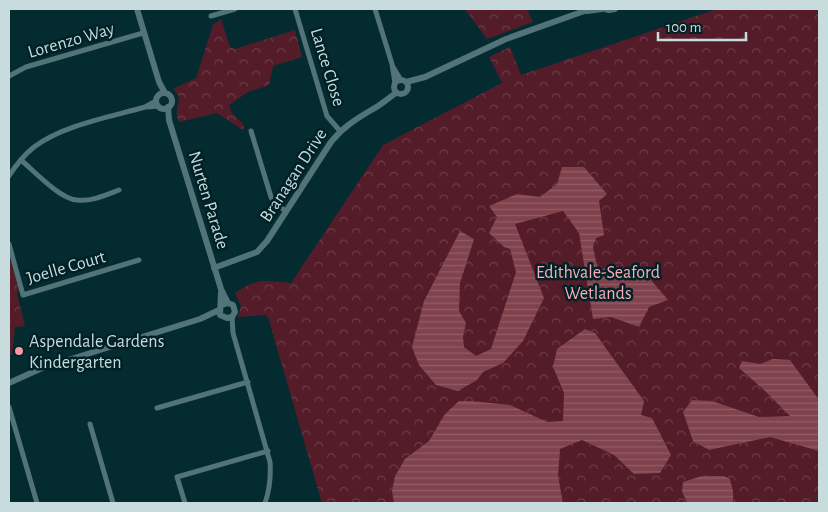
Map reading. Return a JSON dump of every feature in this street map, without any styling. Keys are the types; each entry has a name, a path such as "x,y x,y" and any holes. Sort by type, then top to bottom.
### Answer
{"street":[{"name":"Nurten Parade","path":"137,9 159,82 161,102 169,120 220,289 223,310 233,333 268,451 271,475 266,503"},
{"path":"211,16 235,9"},
{"name":"Lance Close","path":"295,9 327,116 340,131"},
{"path":"376,9 400,85"},
{"name":"Branagan Drive","path":"213,265 257,252 267,241 340,131 356,118 374,108 400,85 420,79 495,44 588,10 614,9"},
{"name":"Lorenzo Way","path":"9,76 26,67 143,33"},
{"path":"9,176 34,147 60,132 161,102"},
{"path":"251,131 271,197 274,203 286,212"},
{"path":"21,160 63,195 76,200 92,199 119,190"},
{"name":"Joelle Court","path":"9,244 23,295 139,260"},
{"path":"9,383 42,368 223,310 234,307 235,312 232,317 223,310"},
{"name":"Nurten Parade","path":"232,317 233,333"},
{"path":"9,388 26,375"},
{"path":"157,408 248,382"},
{"path":"9,408 37,503"},
{"path":"90,424 113,503"},
{"path":"185,503 177,477 268,451"}],"green space":[{"path":"465,9 527,9 533,22 487,39"},
{"name":"Edithvale-Seaford Wetlands","path":"717,9 819,9 819,503 322,503 268,317 265,315 238,317 241,306 235,293 256,282 291,283 383,145 502,83 489,57 510,47 521,75"},
{"path":"221,19 230,47 235,49 295,30 302,57 273,66 269,85 248,92 229,105 232,113 244,125 243,130 217,113 179,122 177,116 179,98 173,89 196,78 213,25"},
{"path":"9,255 19,288 17,294 25,326 15,327 12,355 9,355"}],"shaded area":[{"path":"562,167 584,167 607,194 599,201 604,235 596,238 593,247 598,271 613,265 645,273 668,300 649,307 639,327 611,317 593,319 579,233 563,211 515,224 544,298 523,341 503,363 483,372 477,380 458,391 436,385 419,365 412,347 424,301 460,231 474,239 460,283 459,311 466,323 463,337 464,347 476,356 491,349 516,272 510,249 504,247 489,233 497,217 489,206 517,194 540,197 557,184"},
{"path":"585,329 595,333 644,401 641,415 652,418 671,455 660,473 634,474 614,455 582,440 560,449 558,476 563,503 394,503 392,491 395,476 405,459 429,441 445,414 459,401 510,405 547,422 563,421 564,393 553,367 557,349"},
{"path":"773,359 790,360 819,400 819,451 770,437 709,450 693,441 683,412 692,400 712,401 759,417 790,416 739,368 742,361 760,364"},
{"path":"702,476 724,476 730,479 733,503 687,503 682,491 683,482"}],"place":[{"name":"Aspendale Gardens Kindergarten","path":"19,351"}]}
